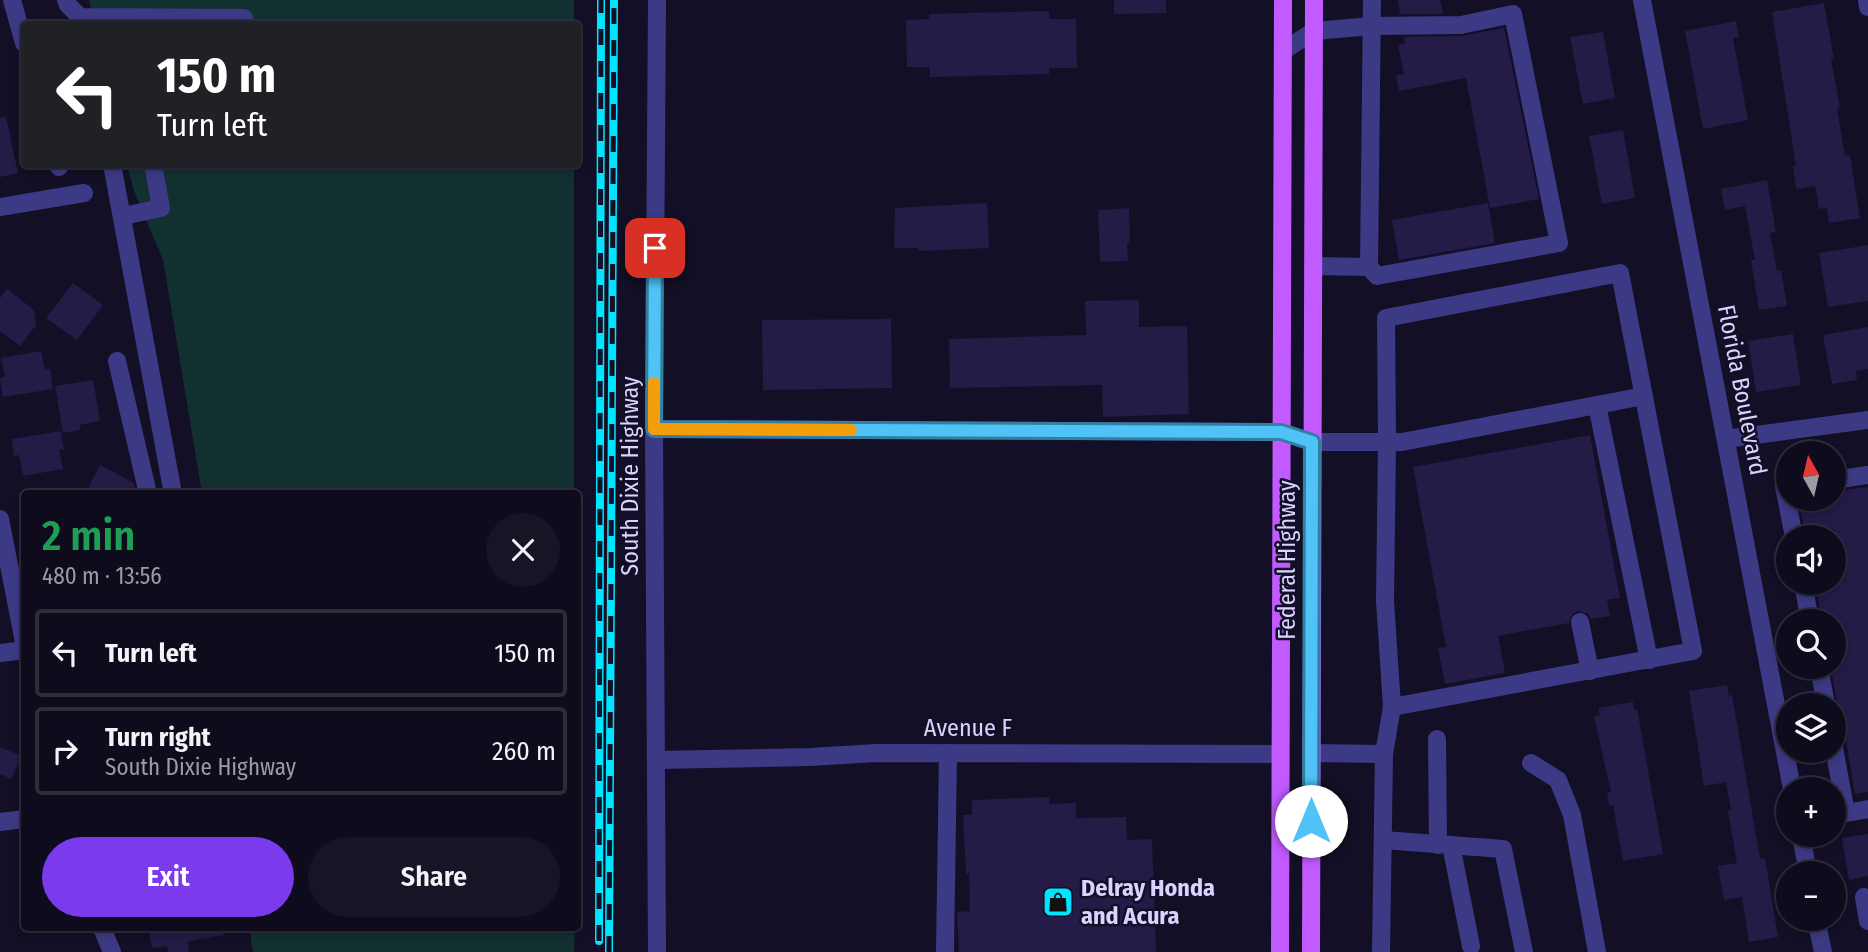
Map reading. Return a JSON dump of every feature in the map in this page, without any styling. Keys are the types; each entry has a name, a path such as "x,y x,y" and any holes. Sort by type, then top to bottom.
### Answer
{"main road":[{"name":"Federal Highway","path":"1280,952 1283,0"},
{"name":"Federal Highway","path":"1311,952 1314,0"}],"street":[{"path":"12,0 21,32"},
{"path":"66,0 68,5 81,14 123,21 244,14"},
{"name":"South Dixie Highway","path":"657,0 654,429 657,952"},
{"path":"1283,51 1314,31 1372,26 1461,24 1513,14 1559,243 1377,276 1370,267 1372,26 1372,0"},
{"path":"1867,0 1868,7"},
{"name":"Florida Boulevard","path":"1646,1 1790,777"},
{"path":"113,168 172,490"},
{"path":"123,216 161,208 154,168"},
{"path":"0,207 84,193"},
{"path":"1313,266 1370,267"},
{"path":"1381,952 1384,754 1392,707 1385,601 1386,318 1620,273 1693,651 1392,707"},
{"path":"117,361 147,490"},
{"path":"654,429 1281,432 1312,442 1402,442 1644,396"},
{"path":"1597,405 1649,660"},
{"path":"1726,439 1868,419"},
{"path":"1846,478 1868,475"},
{"path":"0,519 21,627"},
{"path":"1580,622 1590,671"},
{"path":"0,653 21,650"},
{"path":"1437,739 1445,845 1471,946"},
{"path":"946,952 948,752"},
{"name":"Avenue F","path":"656,760 948,752 1280,754"},
{"path":"1311,753 1384,754"},
{"path":"1531,763 1558,780 1572,815 1597,952"},
{"path":"1837,763 1846,813 1868,809"},
{"path":"0,822 21,819"},
{"path":"1383,840 1503,849 1524,952"},
{"path":"1864,897 1868,921"},
{"path":"103,931 112,952"},
{"path":"1819,931 1823,952"}],"green space":[{"path":"89,0 574,0 574,21 94,21"},
{"path":"128,168 574,168 574,490 201,490 163,260 134,191"},
{"path":"250,931 575,931 574,952 253,952"}],"building":[{"path":"1114,0 1166,0 1166,13 1114,14"},
{"path":"1398,0 1440,0 1443,14 1400,14"},
{"path":"1824,3 1834,59 1831,59 1840,108 1837,109 1845,156 1850,155 1860,218 1829,223 1827,208 1819,209 1815,186 1796,189 1793,166 1796,166 1772,12"},
{"path":"1049,11 1049,19 1076,19 1077,68 1049,68 1049,74 930,77 930,67 907,67 906,20 929,19 929,14"},
{"path":"1736,21 1739,37 1733,38 1748,120 1703,129 1685,31"},
{"path":"1504,28 1539,199 1490,208 1466,78 1399,91 1396,75 1404,74 1398,45 1405,44 1404,37 1461,36"},
{"path":"1603,32 1615,98 1583,104 1570,37"},
{"path":"6,117 18,173 0,177 0,118"},
{"path":"1623,130 1635,198 1602,204 1589,136"},
{"path":"1767,180 1776,232 1770,233 1777,271 1781,270 1787,306 1759,310 1751,260 1755,260 1745,206 1725,210 1721,189"},
{"path":"987,203 989,248 918,251 918,248 894,248 895,208"},
{"path":"1488,203 1495,243 1399,260 1392,220"},
{"path":"1129,208 1128,261 1100,262 1098,210"},
{"path":"1868,245 1868,301 1828,307 1819,253"},
{"path":"73,283 103,305 77,340 46,318"},
{"path":"7,289 34,310 36,325 20,346 0,331 0,298"},
{"path":"1139,300 1139,327 1187,326 1189,414 1103,417 1102,385 950,388 949,339 1086,335 1085,301"},
{"path":"891,319 892,388 763,390 762,320"},
{"path":"1868,327 1868,369 1856,371 1857,380 1832,384 1823,335"},
{"path":"1793,334 1801,385 1756,392 1748,341"},
{"path":"41,351 45,370 50,369 53,389 3,397 0,378 5,376 1,358"},
{"path":"93,380 100,421 80,425 80,430 63,433 55,386"},
{"path":"61,431 64,449 59,450 63,469 23,476 19,455 14,456 12,439"},
{"path":"1590,435 1620,598 1607,600 1610,616 1591,619 1588,614 1578,611 1572,614 1569,623 1498,636 1505,673 1445,684 1438,648 1446,647 1413,467"},
{"path":"100,465 134,483 135,490 87,490"},
{"path":"1868,487 1868,792 1855,794 1846,741 1846,693 1835,693 1833,679 1846,679 1846,609 1820,609 1817,595 1846,595 1846,525 1803,525 1800,511 1846,511 1846,490"},
{"path":"1727,685 1729,696 1732,695 1760,859 1765,858 1778,937 1749,942 1742,897 1724,900 1718,866 1737,863 1728,810 1731,809 1726,782 1704,786 1689,691"},
{"path":"1633,702 1634,709 1637,709 1663,854 1623,861 1613,805 1609,806 1607,793 1611,792 1594,716 1600,715 1598,708"},
{"path":"0,747 21,756 11,779 0,774"},
{"path":"1049,797 1049,804 1076,803 1076,818 1126,817 1127,840 1152,839 1156,952 959,952 957,912 970,911 963,815 972,815 972,800"},
{"path":"1868,834 1868,876 1849,880 1844,847 1846,847 1846,837"},
{"path":"149,931 224,931 224,935 188,941 189,952 168,952 167,946 152,948"}],"railway":[{"path":"599,941 601,0"},
{"path":"609,952 614,0"}],"slow traffic":[{"path":"654,383 654,429 851,430"}],"place":[{"name":"Delray Honda and Acura","path":"1058,902"}],"route":[{"path":"655,248 654,429 1281,432 1312,442 1311,821"}]}
